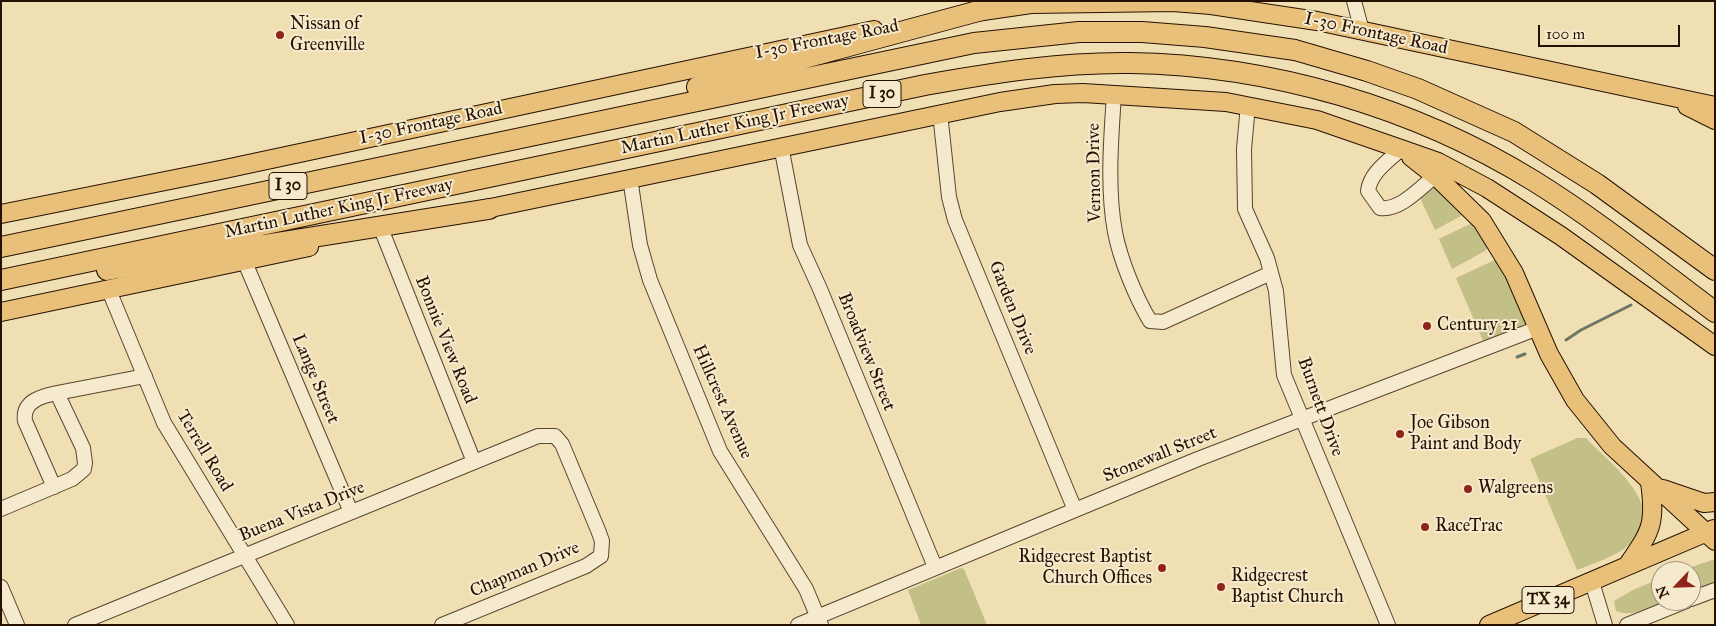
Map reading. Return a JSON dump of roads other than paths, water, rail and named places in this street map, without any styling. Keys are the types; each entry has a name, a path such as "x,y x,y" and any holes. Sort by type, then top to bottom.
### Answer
{"highway":[{"path":"509,139 833,49 982,10"},
{"name":"Martin Luther King Jr Freeway","path":"1,246 974,43 1079,32 1142,32 1205,37 1295,50 1418,89 1514,132 1597,184 1715,270"},
{"name":"Martin Luther King Jr Freeway","path":"1,280 925,85 1031,69 1128,63 1178,65 1296,84 1370,105 1460,141 1501,161 1535,181 1630,248 1715,312"},
{"path":"1,285 167,262 489,209"},
{"path":"1,241 68,232"},
{"path":"1630,248 1715,325"}],"main road":[{"name":"I-30 Frontage Road","path":"1,214 225,169 682,72 757,54 982,10 1031,4 1173,2 1211,4 1317,21 1715,106"},
{"path":"1,312 940,113 1055,94 1114,95 1248,106 1317,120 1438,162 1487,188 1561,236 1715,346"},
{"name":"I-30 Frontage Road","path":"1659,94 1715,120"},
{"path":"1400,149 1435,176 1482,221 1514,273 1549,354 1576,400 1612,446 1650,482 1712,535"},
{"path":"1650,482 1691,500 1704,503 1715,502"},
{"path":"1628,566 1646,538 1653,522 1650,482"},
{"name":"TX 34","path":"1489,625 1628,566 1712,535"}],"street":[{"path":"1354,1 1362,31"},
{"name":"Vernon Drive","path":"1114,95 1112,193 1115,233 1138,302 1150,321 1162,322 1271,274"},
{"name":"Burnett Drive","path":"1248,106 1244,149 1245,209 1276,291 1281,359 1289,389 1388,625"},
{"name":"Garden Drive","path":"940,113 949,197 955,220 1075,510"},
{"name":"Broadview Street","path":"782,146 800,245 935,567"},
{"path":"1400,149 1373,176 1369,184 1368,191 1380,208 1389,209 1402,202 1435,176"},
{"name":"Hillcrest Avenue","path":"630,178 640,246 650,280 720,451 787,558 820,620"},
{"name":"Bonnie View Road","path":"382,232 474,462"},
{"name":"Lange Street","path":"244,260 351,512"},
{"name":"Terrell Road","path":"108,288 164,422 287,625"},
{"name":"Stonewall Street","path":"798,625 820,620 935,567 1301,419 1538,328"},
{"path":"54,487 24,415 33,401 57,392 145,376"},
{"path":"1,509 54,487 81,473 85,462 83,448 57,392"},
{"name":"Buena Vista Drive","path":"75,625 544,435"},
{"name":"Chapman Drive","path":"442,625 586,566 601,556 602,541 562,444 555,436 544,435"},
{"path":"1592,582 1605,625"},
{"path":"1,587 17,625"},
{"path":"1701,595 1715,590"},
{"path":"1627,625 1661,611"}],"waterway":[{"path":"1566,340 1581,330 1631,305"},
{"path":"1517,357 1525,354"}],"place":[{"name":"Nissan of Greenville","path":"280,35"},
{"name":"Century 21","path":"1427,326"},
{"name":"Joe Gibson Paint and Body","path":"1400,434"},
{"name":"Walgreens","path":"1468,489"},
{"name":"RaceTrac","path":"1425,527"},
{"name":"Ridgecrest Baptist Church Offices","path":"1162,568"},
{"name":"Ridgecrest Baptist Church","path":"1221,587"}]}
